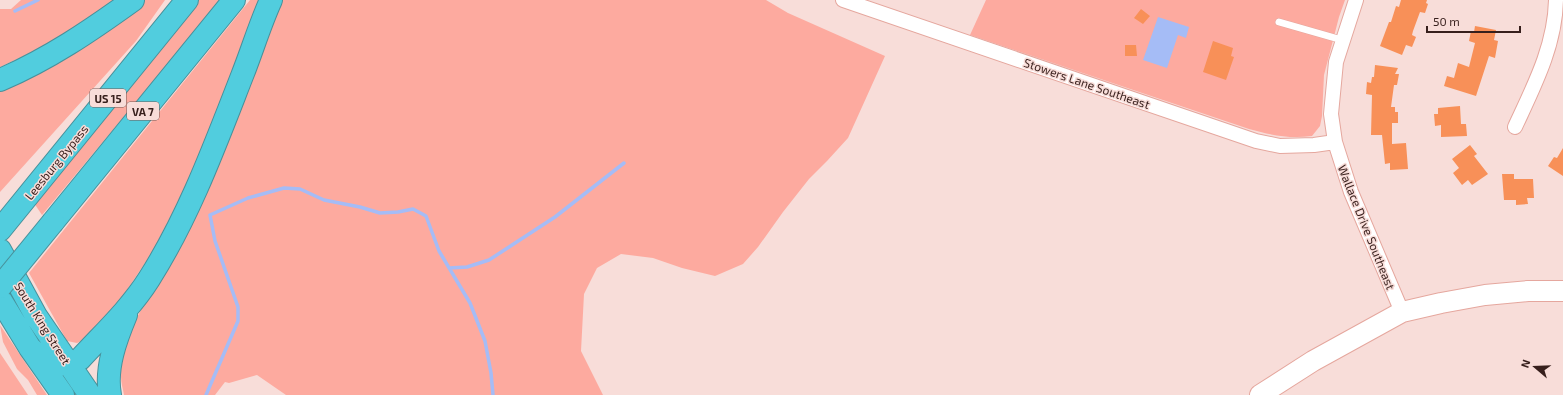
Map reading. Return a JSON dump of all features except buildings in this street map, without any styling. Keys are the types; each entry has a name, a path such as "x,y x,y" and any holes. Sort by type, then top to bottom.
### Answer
{"highway":[{"path":"0,80 59,51 92,30 133,0"},
{"name":"Leesburg Bypass","path":"0,230 187,0"},
{"name":"VA 7","path":"0,287 234,0"},
{"path":"30,348 43,360 49,363 58,365 69,364 80,359 132,303 160,260 187,209 271,0"},
{"name":"South King Street","path":"0,250 36,316 90,395"},
{"name":"South King Street","path":"0,299 30,348 63,395"},
{"path":"110,395 110,370 113,352 117,338 132,303"}],"main road":[{"path":"1260,395 1312,361 1402,312 1485,295 1528,291 1563,291"}],"street":[{"name":"Stowers Lane Southeast","path":"843,0 1256,141 1280,146 1314,145 1335,142"},
{"name":"Wallace Drive Southeast","path":"1356,0 1336,62 1331,114 1335,142 1351,192 1402,312"},
{"path":"1515,127 1543,67 1552,36 1556,0"}],"lane":[{"path":"1279,22 1342,40"}],"shaded area":[{"path":"21,0 117,0 64,37 0,67 0,9 11,9"},
{"path":"145,0 165,0 136,41 0,192 0,88 127,14"},
{"path":"195,0 221,0 42,215 34,203"},
{"path":"250,0 265,0 199,160 153,251 113,311 83,340 77,343 67,341 29,273"},
{"path":"282,0 766,0 788,13 885,56 848,138 809,179 758,247 743,264 715,276 682,268 653,258 621,254 597,268 584,294 581,351 603,395 286,395 257,375 229,383 225,382 215,395 124,395 121,379 122,364 128,338 158,281"},
{"path":"986,0 1345,0 1324,75 1322,116 1320,126 1312,136 1288,137 1249,129 970,35"},
{"path":"0,325 47,395 37,395 28,380 17,369 3,342"},
{"path":"0,353 28,395 0,395"}],"water":[{"path":"1158,17 1189,27 1186,38 1178,35 1167,68 1143,60"}],"waterway":[{"path":"15,11 38,0"},
{"path":"449,268 467,267 489,260 555,217 624,163"},
{"path":"206,395 238,321 238,307 215,241 210,215 248,198 284,188 300,189 324,200 360,207 380,213 413,209 426,216 439,251 470,303 485,341 491,373 493,395"}]}
